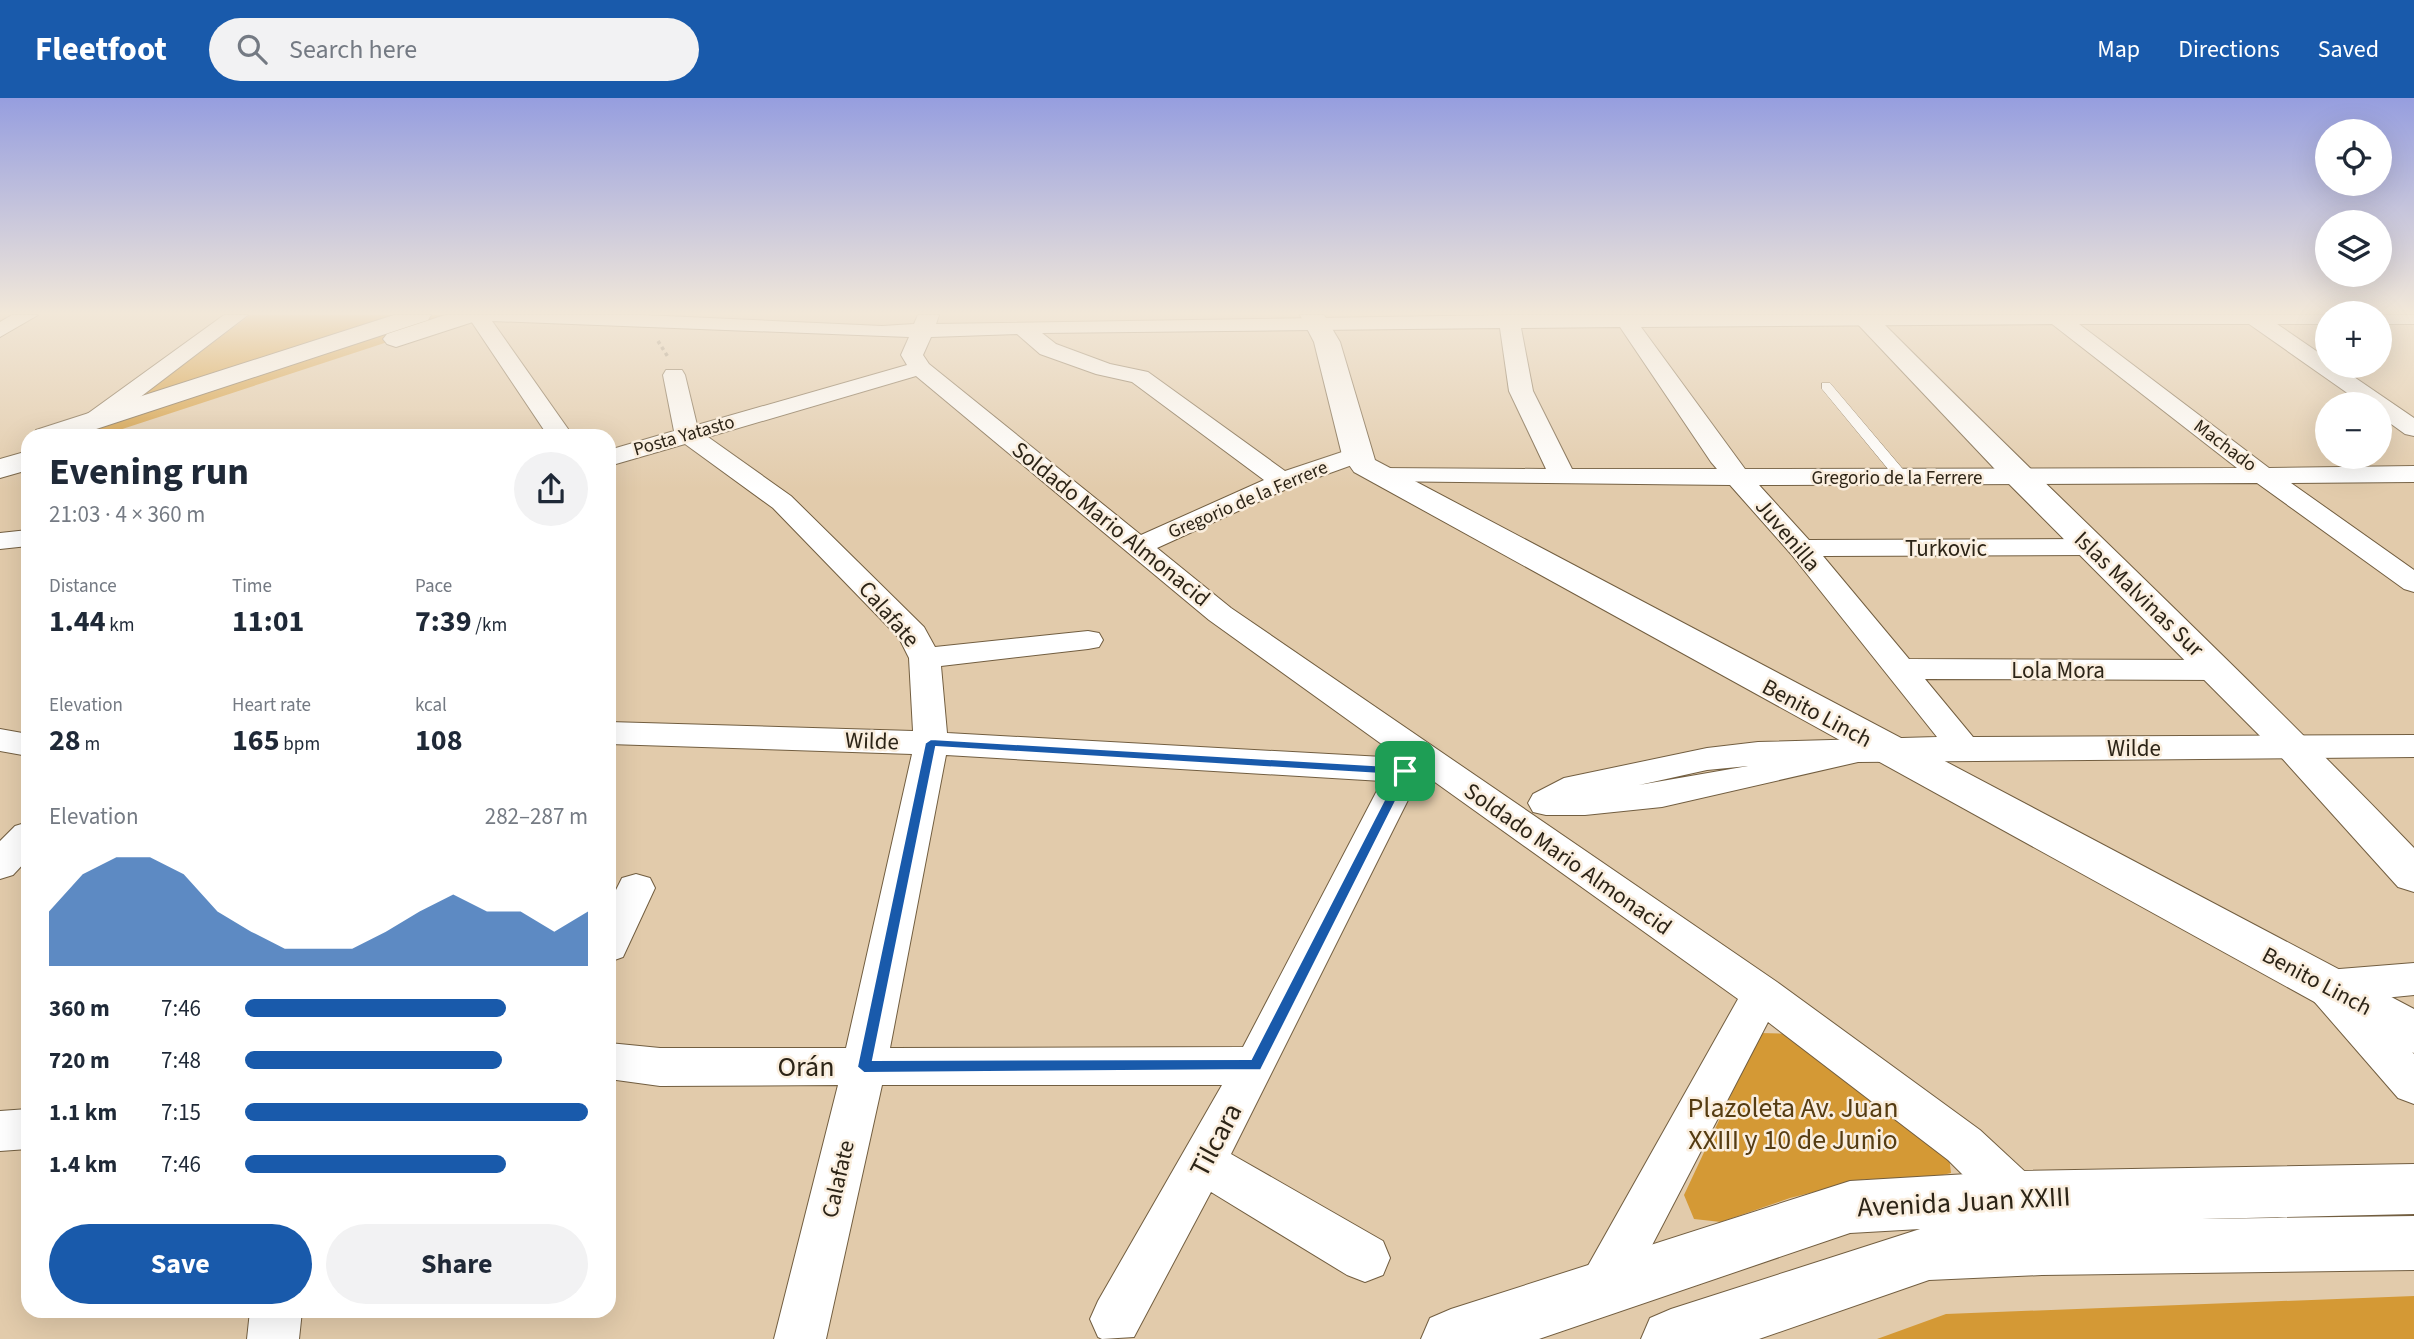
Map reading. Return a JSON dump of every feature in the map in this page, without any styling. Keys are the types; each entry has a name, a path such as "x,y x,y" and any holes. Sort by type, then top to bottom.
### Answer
{"street":[{"path":"97,429 166,373"},
{"path":"97,429 255,373"},
{"path":"97,429 281,373"},
{"path":"517,373 556,429"},
{"name":"Posta Yatasto","path":"616,456 903,373"},
{"name":"Soldado Mario Almonacid","path":"926,373 1220,614 1415,765 1501,813 1762,994 1965,1145 2018,1197 2042,1248"},
{"path":"1110,373 1274,485"},
{"path":"1337,373 1369,466"},
{"path":"1518,373 1521,391 1563,477"},
{"name":"Juvenilla","path":"1662,373 1724,462 1801,548 1964,748"},
{"name":"Islas Malvinas Sur","path":"1918,373 2020,478 2294,747 2414,876"},
{"name":"Machado","path":"2138,373 2265,477 2414,583"},
{"path":"2333,373 2360,392"},
{"path":"674,375 687,434"},
{"path":"2392,414 2414,429"},
{"name":"Calafate","path":"687,434 782,502 913,634 925,658 931,743 864,1067 800,1339"},
{"path":"0,450 21,443"},
{"path":"0,469 21,462"},
{"name":"Gregorio de la Ferrere","path":"1139,546 1274,485 1369,466 1563,477 2020,478 2414,474"},
{"name":"Benito Linch","path":"1369,466 1870,752 2414,1033"},
{"name":"Machado","path":"2293,497 2304,516 2414,596"},
{"path":"0,541 21,539"},
{"name":"Turkovic","path":"1801,548 2091,547"},
{"path":"925,658 1087,640"},
{"name":"Lola Mora","path":"1899,669 2218,670"},
{"name":"Wilde","path":"616,733 931,743 1415,765"},
{"path":"0,740 21,744"},
{"name":"Wilde","path":"1501,813 1546,803 1576,787 1707,759 1758,754 1964,748 2414,746"},
{"name":"Tilcara","path":"1116,1319 1204,1163 1415,765"},
{"path":"0,865 21,842"},
{"path":"616,931 636,888"},
{"path":"2327,987 2414,979"},
{"path":"2327,987 2414,1085"},
{"path":"1603,1288 1762,994"},
{"name":"Orán","path":"616,1062 660,1067 1256,1066"},
{"path":"0,1132 21,1130"},
{"path":"1204,1163 1365,1258"},
{"name":"Avenida Juan XXIII","path":"1451,1339 1850,1207 2018,1197 2414,1189"},
{"name":"Avenida Juan XXIII","path":"1671,1339 1929,1253 2042,1248 2414,1243"},
{"path":"273,1339 275,1318"}],"lane":[{"path":"1826,386 1902,477"}],"green space":[{"path":"173,373 227,373 131,404"},
{"path":"240,373 293,373 122,429 68,429"},
{"name":"Plazoleta Av. Juan XXIII y 10 de Junio","path":"1760,1033 1793,1034 1949,1156 1951,1173 1921,1180 1866,1179 1790,1198 1721,1222 1694,1219 1684,1195"},
{"path":"2414,1296 2414,1339 1877,1339 1946,1314"}],"route":[{"path":"931,743 1405,771 1256,1066 864,1067 931,743"}]}
